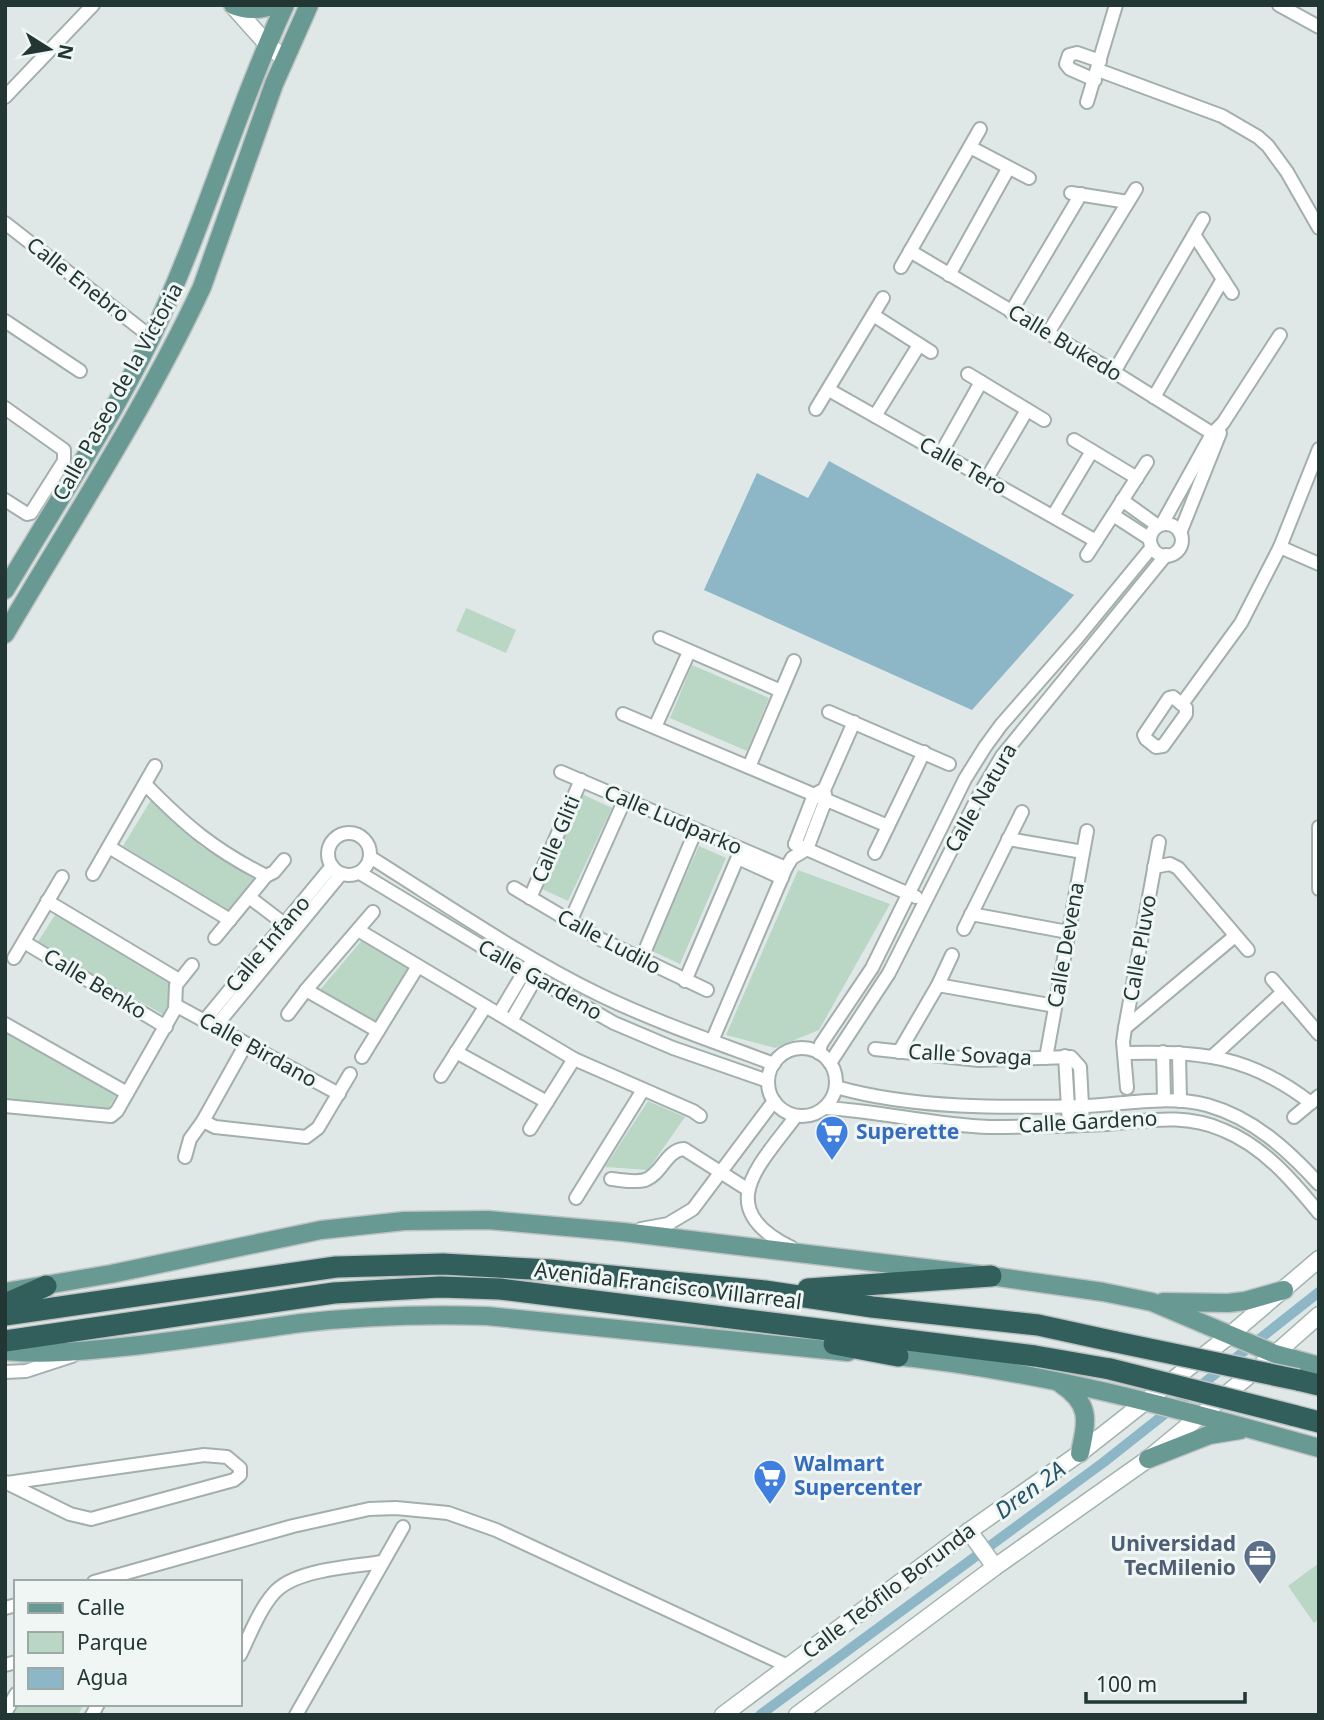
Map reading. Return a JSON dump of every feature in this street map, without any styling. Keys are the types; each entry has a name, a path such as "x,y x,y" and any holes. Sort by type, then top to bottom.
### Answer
{"highway":[{"name":"Avenida Francisco Villarreal","path":"5,1315 336,1267 443,1264 551,1270 765,1291 872,1307 1038,1325 1309,1382"},
{"path":"765,1291 991,1276"},
{"path":"5,1304 46,1286"},
{"name":"Avenida Francisco Villarreal","path":"5,1341 334,1293 396,1289 500,1289 1035,1356 1110,1369 1319,1422"},
{"path":"706,1315 728,1324 898,1356"}],"main road":[{"path":"232,5 253,10 274,5"},
{"name":"Calle Paseo de la Victoria","path":"5,590 117,401 151,337 285,5"},
{"name":"Calle Paseo de la Victoria","path":"5,634 191,312 274,84 309,5"},
{"path":"5,1292 321,1230 404,1221 488,1220 623,1232 991,1276 1104,1292 1152,1302 1228,1303 1284,1290"},
{"path":"1152,1302 1269,1352 1319,1367"},
{"path":"5,1350 47,1353 86,1351 302,1323 391,1315 488,1316 898,1356 1058,1382 1151,1402 1319,1448"},
{"path":"1058,1382 1080,1399 1084,1408 1086,1422 1080,1453"},
{"path":"1147,1459 1209,1434 1249,1428"}],"street":[{"path":"5,97 93,5"},
{"path":"232,5 267,44 285,59"},
{"path":"1087,102 1116,5"},
{"path":"1279,5 1319,27"},
{"path":"1098,70 1222,117 1258,136 1287,172 1319,228"},
{"path":"901,267 981,129"},
{"path":"970,147 1008,169 1030,178"},
{"path":"948,275 1008,169"},
{"path":"1048,333 1136,189"},
{"path":"1011,312 1076,193 1128,202"},
{"path":"1114,372 1203,219"},
{"name":"Calle Enebro","path":"5,223 151,337"},
{"path":"1195,236 1232,293"},
{"name":"Calle Bukedo","path":"910,251 1215,435"},
{"path":"1154,397 1223,279"},
{"path":"816,409 883,298"},
{"path":"873,315 925,348 875,416"},
{"path":"5,321 80,371"},
{"path":"1151,543 1152,531 1160,525 1280,335"},
{"path":"968,374 1044,420"},
{"path":"940,455 981,382"},
{"name":"Calle Tero","path":"829,390 1096,541"},
{"path":"5,408 64,450 64,461 34,510 27,514 5,499"},
{"path":"987,478 1027,410"},
{"path":"1113,515 1151,543 1158,553 1166,555 1179,548 1180,533 1215,435"},
{"path":"1074,440 1137,478"},
{"path":"1182,704 1241,623 1280,547 1319,449"},
{"path":"1053,516 1092,451"},
{"path":"1087,555 1147,462"},
{"path":"1122,500 1160,525 1173,525 1180,533"},
{"name":"Calle Natura","path":"819,1053 821,1044 872,968 965,779 985,747 1078,637 1151,543"},
{"path":"1280,547 1319,564"},
{"name":"Calle Natura","path":"830,1063 878,992 978,796 1007,749 1166,555"},
{"path":"660,638 781,691"},
{"path":"655,727 689,652"},
{"path":"749,767 794,661"},
{"path":"830,712 949,764"},
{"path":"623,714 821,794 888,826"},
{"path":"712,1041 784,873 800,849 821,794 854,722"},
{"path":"875,853 924,752"},
{"path":"93,874 155,766"},
{"name":"Calle Ludparko","path":"561,772 696,830 740,854 784,873"},
{"name":"Calle Gliti","path":"530,898 581,780"},
{"path":"145,784 194,833 235,860 266,876"},
{"path":"570,922 625,799"},
{"path":"964,929 1022,812"},
{"path":"1319,827 1319,889"},
{"path":"641,960 696,830"},
{"name":"Calle Devena","path":"1046,1058 1087,831"},
{"path":"347,833 366,841 370,857 360,873 351,876 336,870 328,856 330,846 337,837 347,833"},
{"path":"1008,839 1083,852"},
{"name":"Calle Pluvo","path":"1127,1088 1125,1028 1159,842"},
{"path":"109,847 230,920"},
{"path":"800,849 926,901"},
{"path":"685,981 740,854"},
{"name":"Calle Gardeno","path":"370,857 538,961 598,993 650,1018 774,1064"},
{"path":"215,938 266,876 274,872 284,860"},
{"name":"Calle Pluvo","path":"1154,867 1170,864 1178,868 1248,950"},
{"name":"Calle Infano","path":"210,1024 336,870"},
{"name":"Calle Gardeno","path":"360,873 586,1009 643,1036 768,1082"},
{"path":"14,958 62,877"},
{"name":"Calle Ludilo","path":"514,888 641,960 707,990"},
{"path":"249,897 289,928"},
{"path":"47,901 179,980"},
{"path":"288,1014 373,912"},
{"path":"971,914 1068,932"},
{"path":"358,930 574,1059 699,1116"},
{"name":"Calle Pluvo","path":"1125,1028 1235,936"},
{"name":"Calle Benko","path":"23,942 166,1027"},
{"path":"899,1052 952,955"},
{"path":"510,1021 538,961"},
{"path":"5,1106 105,1117 117,1111 177,1006 174,989 192,965"},
{"path":"362,1057 418,966"},
{"path":"499,1014 530,975"},
{"path":"1272,979 1319,1034"},
{"path":"938,985 1055,1006"},
{"path":"306,990 378,1031"},
{"path":"1213,1056 1283,992"},
{"name":"Calle Birdano","path":"177,1006 338,1094"},
{"path":"441,1076 485,1007"},
{"path":"5,1024 127,1093"},
{"path":"185,1157 190,1139 246,1044"},
{"path":"794,1049 807,1049 819,1053 830,1063 835,1074 836,1087 824,1108 808,1116 796,1116 783,1111 774,1101 768,1082 774,1064 783,1055 794,1049"},
{"name":"Calle Sovaga","path":"875,1049 979,1059 1065,1056"},
{"path":"456,1052 547,1102"},
{"path":"1163,1052 1164,1100"},
{"path":"1179,1052 1180,1101"},
{"path":"1124,1053 1179,1052 1213,1056 1256,1069 1315,1100 1294,1117"},
{"path":"1069,1125 1065,1056 1074,1058 1080,1067 1083,1124"},
{"path":"530,1129 574,1059"},
{"path":"202,1121 215,1127 306,1137 318,1128 351,1074"},
{"name":"Calle Gardeno","path":"836,1087 949,1104 1008,1107 1082,1106 1164,1100 1207,1105 1229,1113 1266,1133 1319,1184"},
{"path":"576,1198 643,1090"},
{"path":"623,1232 668,1224 681,1218 699,1202 774,1101"},
{"path":"1107,1104 1108,1124"},
{"name":"Calle Gardeno","path":"824,1108 971,1126 1108,1124 1171,1118 1203,1123 1223,1130 1260,1151 1295,1184 1319,1213"},
{"path":"1223,1130 1229,1113"},
{"path":"796,1116 753,1176 747,1189 747,1202 751,1216 759,1227 772,1238 801,1253"},
{"path":"611,1179 648,1179 678,1150 690,1152 747,1189"},
{"path":"1295,1184 1302,1182 1319,1192"},
{"name":"Calle Teófilo Borunda","path":"723,1715 972,1535 1235,1338 1319,1259"},
{"name":"Calle Teófilo Borunda","path":"797,1715 993,1564 1147,1459 1269,1352 1319,1315"},
{"path":"5,1372 46,1366 86,1351"},
{"path":"204,1455 227,1457 240,1468 240,1475 234,1480 92,1519 70,1514 6,1483 204,1455"},
{"path":"101,1580 340,1515 396,1507 430,1510 448,1513 496,1530 788,1666"},
{"path":"296,1715 403,1527"},
{"path":"972,1535 993,1564"},
{"path":"242,1651 269,1599 282,1586 313,1574 382,1562"},
{"path":"5,1713 14,1697"}],"green space":[{"path":"466,608 516,630 506,653 456,631"},
{"path":"692,665 769,698 747,751 670,718"},
{"path":"582,794 612,808 568,901 538,887"},
{"path":"151,800 202,847 254,879 231,912 123,846"},
{"path":"699,846 726,858 680,964 652,951"},
{"path":"798,870 890,904 819,1030 775,1048 726,1035"},
{"path":"57,912 173,983 166,1016 37,943"},
{"path":"363,939 410,969 376,1022 319,991"},
{"path":"5,1030 118,1093 107,1110 5,1099"},
{"path":"648,1101 685,1117 648,1170 605,1167"},
{"path":"1319,1563 1319,1619 1314,1623 1288,1586"},
{"path":"17,1706 83,1706 78,1715 12,1715"}],"water":[{"path":"829,461 1074,595 972,710 704,590 757,473 808,498"}],"waterway":[{"name":"Dren 2A","path":"760,1715 1104,1462 1319,1292"}],"place":[{"name":"Superette","path":"832,1162"},
{"name":"Walmart Supercenter","path":"770,1506"},
{"name":"Universidad TecMilenio","path":"1260,1586"}]}
